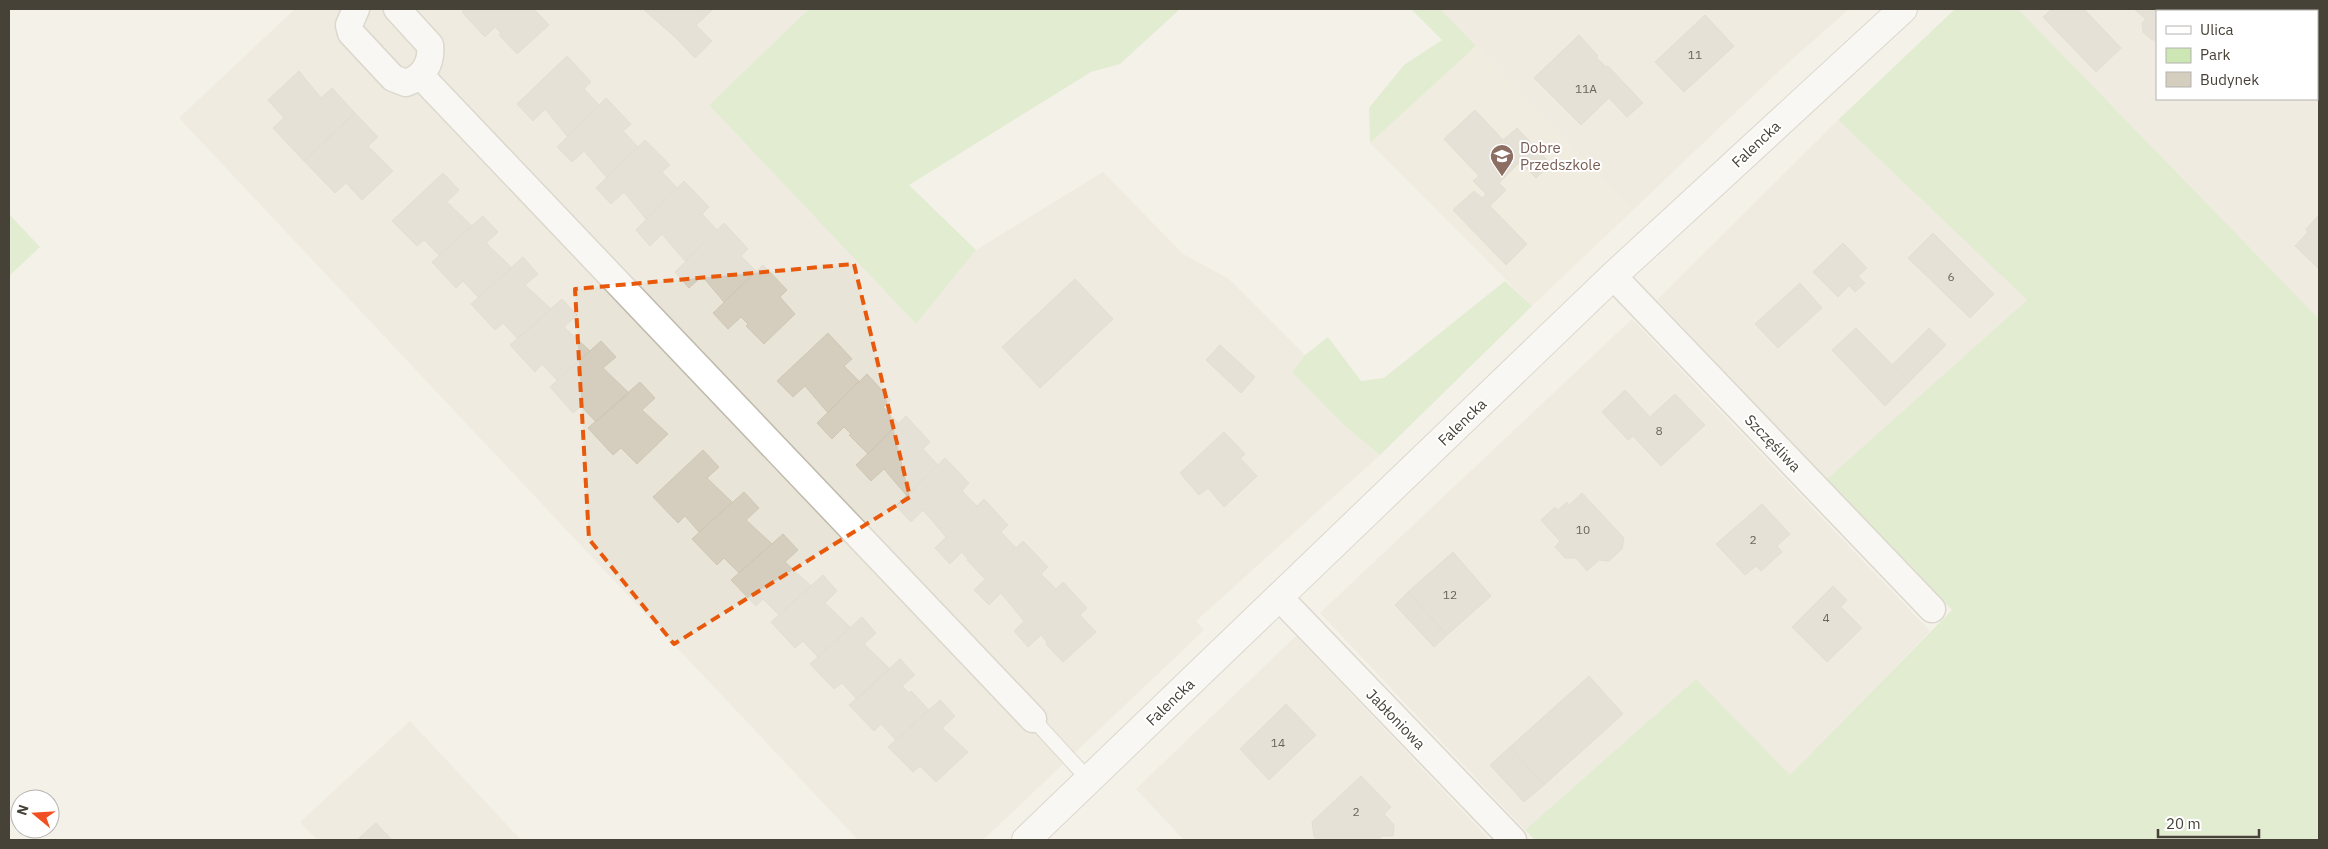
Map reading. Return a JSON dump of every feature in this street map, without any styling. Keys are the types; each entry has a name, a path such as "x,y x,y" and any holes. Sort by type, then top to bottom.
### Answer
{"street":[{"path":"356,9 349,25 351,33 393,78 406,83 420,75 429,64 430,45 396,9"},
{"name":"Falencka","path":"1026,840 1613,276 1903,9"},
{"path":"420,75 1033,719"},
{"name":"Szczęśliwa","path":"1613,276 1932,609"},
{"name":"Jabłoniowa","path":"1279,598 1513,840"}],"lane":[{"path":"1033,719 1089,780"}],"highlighted area":[{"path":"854,264 910,497 674,644 589,539 575,289"}],"shaded area":[{"path":"295,9 809,9 709,105 916,324 976,250 1103,172 1183,254 1229,279 1305,355 1292,372 1345,426 1380,455 1196,621 1204,630 983,840 858,840 179,118"},
{"path":"1440,9 1849,9 1780,70 1633,210"},
{"path":"2018,9 2319,9 2319,319"},
{"name":"Dobre Przedszkole","path":"1476,46 1633,210 1532,306 1370,143"},
{"path":"1838,120 2027,300 1827,479 1657,300"},
{"path":"1632,319 1930,631 1790,776 1696,679 1525,830 1320,613"},
{"path":"1296,636 1490,840 1184,840 1136,789"},
{"path":"410,721 521,840 317,840 300,822"}],"green space":[{"path":"809,9 1180,9 1120,64 1091,72 909,185 976,250 916,324 709,105"},
{"path":"1411,9 1440,9 1476,46 1370,143 1369,108 1404,65 1442,40"},
{"path":"1955,9 2018,9 2319,319 2319,840 1535,840 1525,830 1696,679 1790,775 1952,610 1827,479 2027,300 1838,120"},
{"path":"9,214 40,247 9,276"},
{"path":"1505,281 1532,306 1380,455 1345,426 1292,372 1305,355 1328,337 1361,381 1384,378"}],"building":[{"path":"465,9 534,9 549,25 517,54 499,35 501,33 495,27 485,37 462,12"},
{"path":"643,9 699,9 706,16 696,25 712,41 695,58 676,38"},
{"path":"699,9 713,9 706,16"},
{"path":"2052,9 2084,9 2121,48 2096,72 2043,17"},
{"path":"2134,9 2218,10 2156,10 2156,41 2143,32 2142,23 2146,19"},
{"path":"2312,9 2314,10 2294,10"},
{"path":"2318,14 2319,15 2318,56"},
{"path":"1705,15 1734,46 1684,92 1655,62"},
{"path":"1579,35 1598,56 1596,57 1606,67 1608,66 1643,103 1627,117 1609,98 1581,125 1534,78"},
{"path":"567,56 591,82 584,89 599,105 567,136 545,109 533,121 517,104"},
{"path":"299,71 321,98 332,88 355,113 304,161 273,128 284,118 268,100"},
{"path":"606,98 631,124 623,131 638,147 607,178 584,151 572,162 557,147"},
{"path":"1475,110 1503,140 1517,128 1551,164 1536,178 1520,162 1499,183 1506,190 1490,206 1527,244 1506,265 1453,210 1474,191 1482,198 1486,194 1473,181 1479,176 1444,139"},
{"path":"355,113 378,137 368,146 393,171 362,200 346,183 335,193 304,161"},
{"path":"645,140 670,165 662,172 677,188 646,219 624,192 611,204 596,188"},
{"path":"443,173 459,190 447,202 472,226 439,255 424,240 417,246 392,221"},
{"path":"684,181 709,207 702,214 717,230 685,261 662,234 650,246 636,230"},
{"path":"2319,215 2318,268 2295,246 2308,232 2306,229"},
{"path":"483,216 498,232 486,243 512,268 478,297 463,281 456,288 432,262"},
{"path":"724,223 748,249 741,256 756,271 724,302 702,276 689,288 675,272"},
{"path":"1933,233 1994,294 1970,318 1908,258"},
{"path":"1843,243 1867,268 1858,276 1865,283 1855,292 1849,286 1838,297 1813,272"},
{"path":"523,257 538,274 525,285 551,309 518,339 503,323 495,330 471,304"},
{"path":"763,265 787,290 780,297 795,314 764,344 746,326 748,324 741,317 728,329 713,313"},
{"path":"1075,279 1113,319 1040,388 1002,347"},
{"path":"1800,283 1822,308 1778,348 1755,324"},
{"path":"562,299 577,315 564,327 590,351 557,380 542,364 535,372 510,345"},
{"path":"1856,328 1909,382 1885,406 1832,350"},
{"path":"1929,328 1946,345 1909,382 1892,365"},
{"path":"828,333 852,359 844,366 859,381 828,413 805,386 793,397 777,381"},
{"path":"601,341 616,357 603,368 629,393 596,422 581,406 573,413 550,387"},
{"path":"1220,345 1255,377 1241,393 1206,360"},
{"path":"867,374 891,400 883,407 898,423 868,454 849,435 851,434 844,427 832,439 817,423"},
{"path":"640,382 655,398 642,410 668,434 637,464 621,448 613,455 588,428"},
{"path":"1625,390 1650,417 1675,394 1705,425 1661,466 1633,436 1628,440 1602,412"},
{"path":"906,416 930,442 923,449 938,465 907,496 884,469 871,481 856,465"},
{"path":"1224,432 1245,454 1240,458 1257,476 1224,507 1208,488 1199,495 1180,473"},
{"path":"703,450 719,467 707,478 732,502 699,532 685,516 678,523 653,497"},
{"path":"945,458 969,483 962,491 977,506 946,537 923,510 911,522 896,506"},
{"path":"744,492 759,508 746,520 772,544 739,573 724,558 717,565 692,539"},
{"path":"1582,493 1624,538 1622,549 1609,561 1599,560 1587,571 1576,558 1565,558 1555,547 1560,541 1541,520 1555,507 1558,510 1567,502 1569,505"},
{"path":"984,499 1008,525 1001,532 1016,548 985,579 962,552 950,564 935,548"},
{"path":"1762,504 1790,534 1777,546 1782,552 1761,571 1756,566 1745,575 1716,544"},
{"path":"783,534 798,550 785,562 811,586 779,615 763,599 756,606 731,580"},
{"path":"1023,541 1048,567 1041,574 1056,589 1024,621 1001,593 989,605 974,590"},
{"path":"1453,552 1491,596 1447,635 1408,592"},
{"path":"823,575 837,591 825,603 850,627 818,657 803,641 795,648 771,622"},
{"path":"1063,582 1087,608 1080,615 1096,632 1063,662 1046,644 1047,642 1041,635 1028,647 1014,631"},
{"path":"1833,586 1847,600 1841,607 1862,628 1827,662 1792,627"},
{"path":"1408,592 1447,635 1434,647 1395,605"},
{"path":"862,617 876,633 864,644 890,669 857,699 842,683 834,689 810,664"},
{"path":"900,659 915,675 902,686 909,693 911,691 929,710 896,740 881,724 874,731 849,705"},
{"path":"1589,676 1623,714 1544,785 1510,747"},
{"path":"940,700 955,716 942,728 968,752 936,782 920,766 913,772 888,747"},
{"path":"1286,704 1316,735 1269,780 1240,749"},
{"path":"1510,747 1544,785 1524,802 1490,765"},
{"path":"1361,776 1391,807 1384,814 1394,825 1393,836 1382,836 1378,840 1317,840 1314,837 1312,822"},
{"path":"376,823 392,840 357,840"}],"place":[{"name":"Dobre Przedszkole","path":"1502,177"}]}
